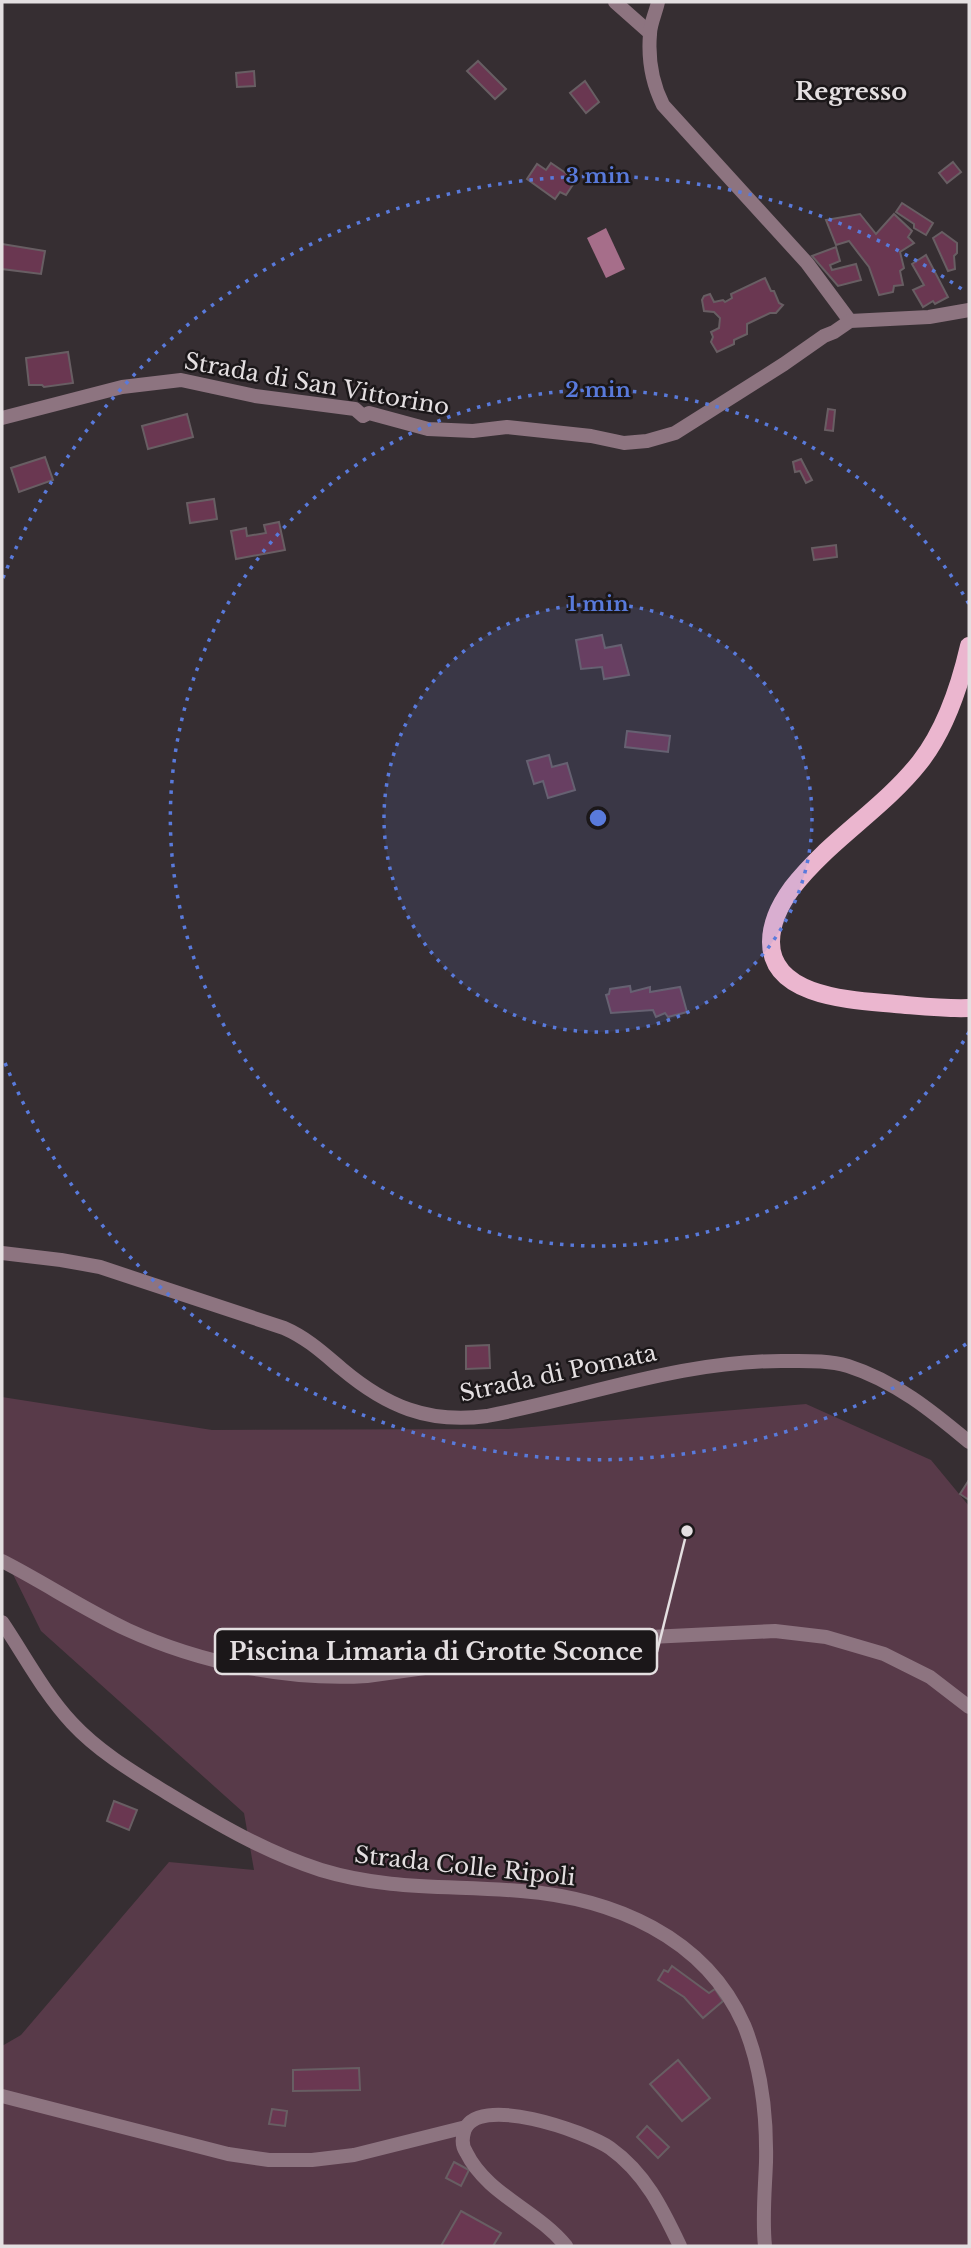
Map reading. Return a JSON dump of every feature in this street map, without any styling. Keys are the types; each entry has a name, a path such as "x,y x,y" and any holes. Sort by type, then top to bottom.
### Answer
{"main road":[{"path":"969,646 943,723 922,760 900,786 845,832 793,887 777,916 771,942 773,959 781,972 800,986 813,991 872,1002 969,1008"}],"street":[{"path":"615,2 650,33"},
{"path":"658,2 650,33 653,82 663,105 807,263 850,321"},
{"name":"Strada di San Vittorino","path":"2,418 122,387 181,380 255,396 355,409 363,416 369,413 428,429 473,431 507,427 551,430 624,443 675,433 784,364 824,335 850,321 929,317 969,310"},
{"name":"Strada di Pomata","path":"2,1253 61,1260 110,1270 284,1328 307,1339 373,1391 406,1409 426,1416 487,1416 716,1364 809,1361 847,1366 882,1380 925,1405 969,1442"},
{"path":"2,1561 147,1638 266,1670 317,1677 367,1676 650,1637 775,1631 825,1637 884,1654 930,1677 969,1707"},
{"name":"Strada Colle Ripoli","path":"2,1622 54,1701 92,1742 126,1768 173,1797 264,1848 320,1869 373,1883 519,1891 577,1899 635,1919 683,1946 707,1969 729,1997 743,2025 759,2072 766,2134 765,2246"},
{"path":"2,2096 228,2154 270,2160 312,2160 354,2155 466,2127 479,2116 502,2114 579,2132 617,2154 645,2182 680,2246"},
{"path":"466,2127 463,2148 473,2165 498,2190 549,2227 566,2246"}],"shaded area":[{"path":"606,228 625,269 606,278 587,238"},
{"path":"2,1397 212,1430 508,1429 806,1404 931,1460 969,1506 969,2246 2,2246 2,2046 21,2035 169,1862 254,1870 244,1813 41,1631 2,1552"}],"building":[{"path":"478,61 506,89 495,99 467,71"},
{"path":"254,71 255,86 237,87 236,73"},
{"path":"585,81 599,102 586,113 570,93"},
{"path":"953,162 961,172 947,183 939,173"},
{"path":"551,163 576,180 566,195 560,192 555,199 527,179 537,164 546,170"},
{"path":"902,203 933,223 926,235 896,212"},
{"path":"860,214 876,234 894,214 912,231 908,237 914,243 900,252 904,268 900,271 903,285 894,286 893,292 879,295 869,267 849,241 836,245 826,220"},
{"path":"942,232 957,243 955,269 948,271 933,238"},
{"path":"2,244 45,251 41,274 2,269"},
{"path":"836,247 840,261 830,265 832,270 856,264 861,280 838,286 812,256"},
{"path":"926,255 948,297 923,307 913,290 924,285 912,264"},
{"path":"765,278 779,303 783,305 776,313 770,313 747,324 747,334 717,352 711,342 711,332 719,328 720,318 714,312 704,311 704,296 710,294 714,302 725,302 732,298 731,294"},
{"path":"68,352 73,383 44,387 29,385 26,358"},
{"path":"828,409 835,410 833,431 825,430"},
{"path":"187,414 193,437 148,449 142,426"},
{"path":"45,457 53,480 19,492 11,468"},
{"path":"801,459 812,480 806,483 800,471 795,472 793,462"},
{"path":"214,499 217,519 190,523 187,503"},
{"path":"279,522 285,550 236,559 231,531 246,528 247,536 266,533 264,525"},
{"path":"836,545 837,557 814,560 812,548"},
{"path":"602,635 605,648 621,645 629,675 604,679 602,667 581,669 576,640"},
{"path":"627,731 670,736 668,752 625,747"},
{"path":"549,755 552,767 567,763 575,790 548,798 543,781 534,784 527,761"},
{"path":"630,986 631,992 650,987 650,992 680,987 687,1012 668,1017 665,1013 656,1017 653,1010 611,1013 606,995 610,989"},
{"path":"489,1345 490,1368 466,1369 466,1346"},
{"path":"969,1480 969,1500 960,1494"},
{"path":"114,1801 137,1810 129,1830 107,1821"},
{"path":"672,1966 709,1993 715,1989 723,2001 703,2018 684,1997 658,1980 664,1970 668,1972"},
{"path":"678,2060 710,2098 682,2121 650,2084"},
{"path":"359,2068 360,2090 293,2091 293,2070"},
{"path":"272,2109 287,2111 285,2126 269,2124"},
{"path":"647,2126 669,2147 658,2158 637,2137"},
{"path":"454,2162 469,2170 461,2186 446,2178"},
{"path":"461,2211 501,2233 493,2246 441,2246"}],"place":[{"name":"Piscina Limaria di Grotte Sconce","path":"687,1531"}],"district":[{"name":"Regresso","path":"851,92"}]}
